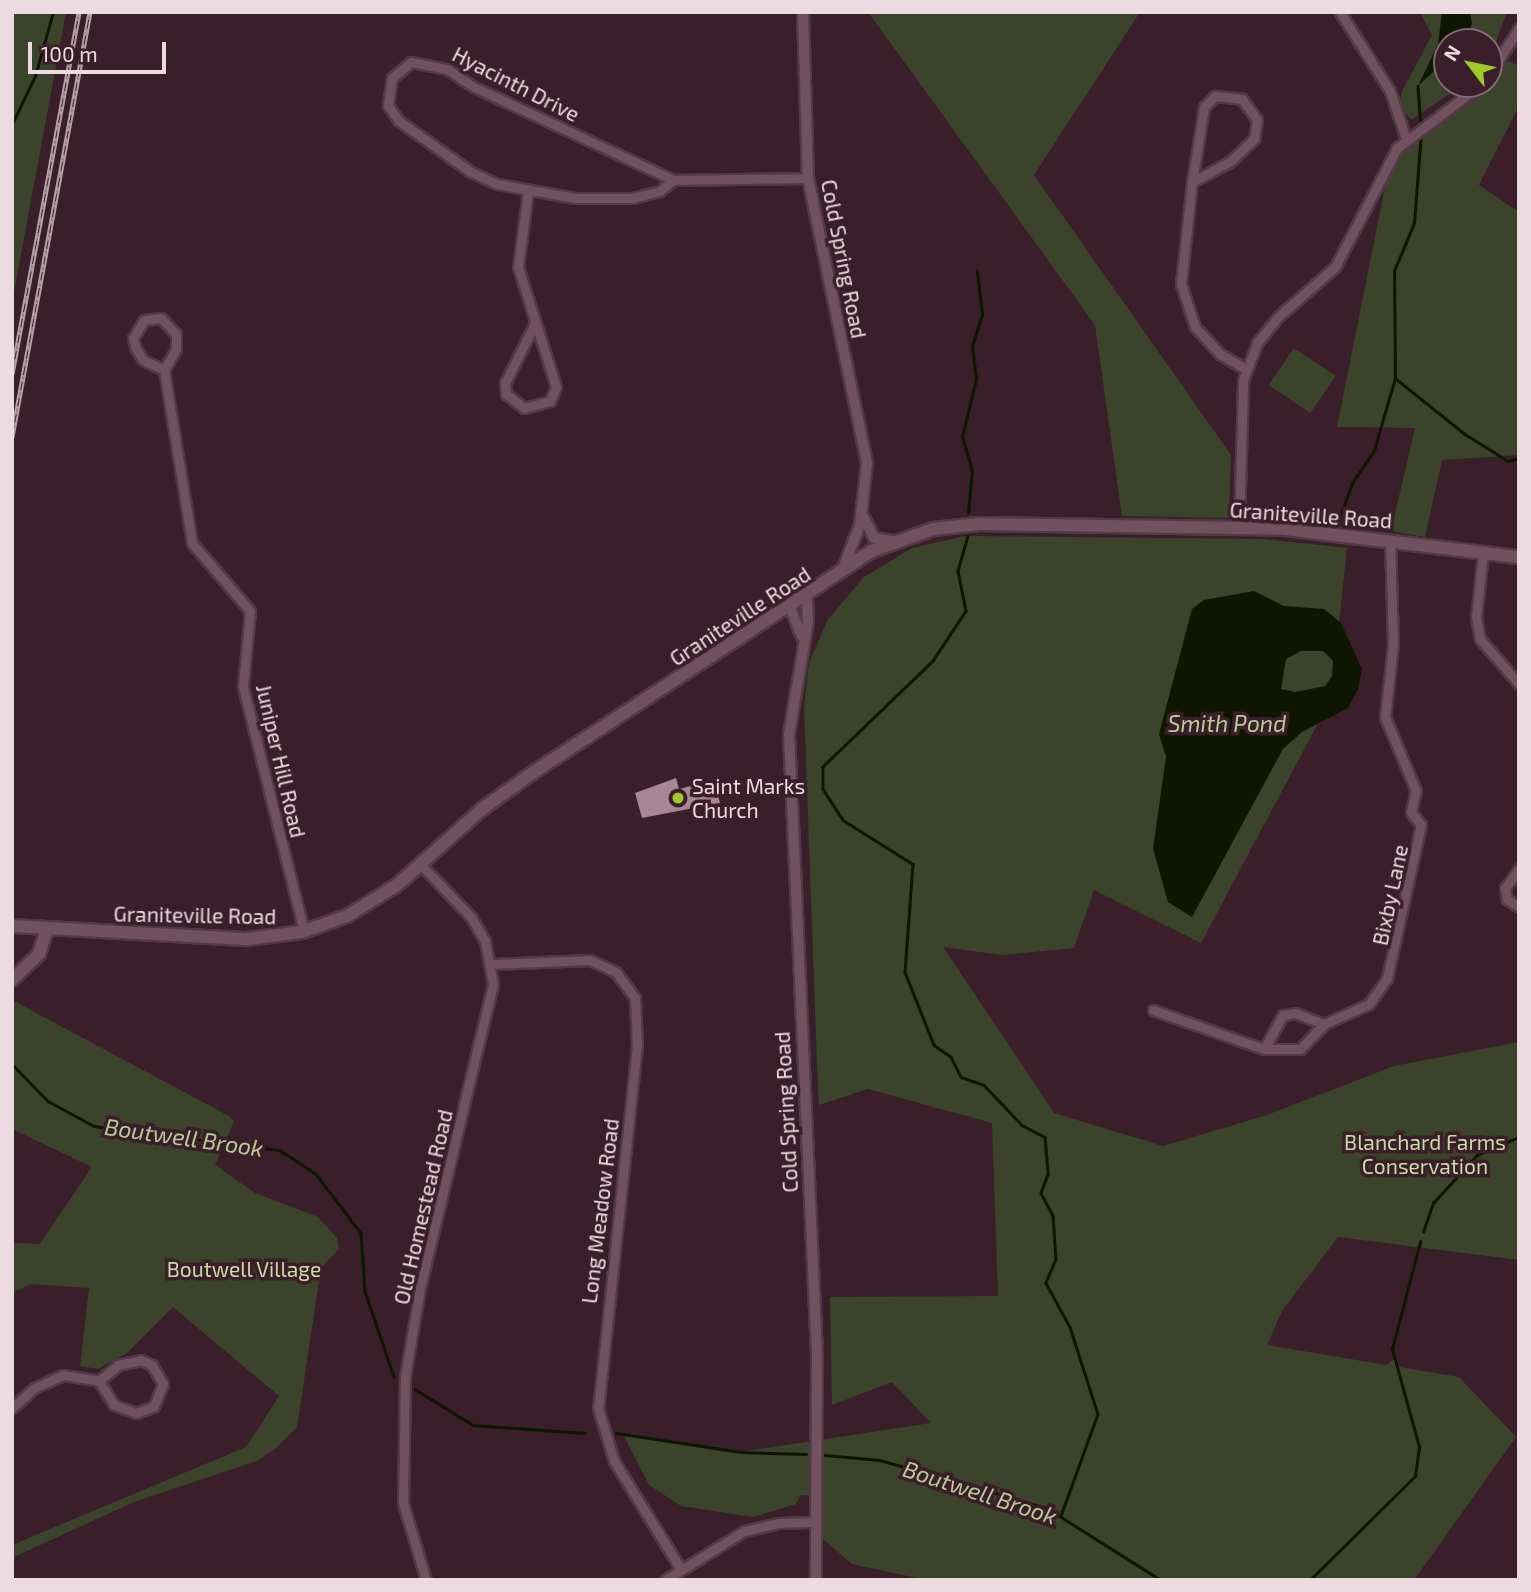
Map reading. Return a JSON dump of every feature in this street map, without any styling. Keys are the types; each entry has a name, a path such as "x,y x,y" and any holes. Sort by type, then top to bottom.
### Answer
{"main road":[{"name":"Graniteville Road","path":"12,926 248,939 304,931 365,907 421,865 482,809 534,772 807,597 842,571 894,541 979,524 1239,527 1390,540 1519,557"},
{"path":"12,979 39,954 47,929"}],"street":[{"name":"Cold Spring Road","path":"803,12 808,178 864,434 862,511 842,571"},
{"path":"1340,12 1390,91 1406,139"},
{"path":"1503,53 1519,28"},
{"name":"Hyacinth Drive","path":"673,180 660,191 612,200 528,191 471,172 399,121 388,105 391,78 411,62 433,63 673,180 808,178"},
{"path":"1192,182 1229,162 1254,139 1256,120 1242,99 1215,96 1204,107 1192,182 1181,284 1186,312 1214,349 1246,369"},
{"path":"1239,527 1246,369 1265,330 1335,267 1406,139 1463,98"},
{"path":"528,191 519,267 535,323 555,370 556,387 550,401 524,408 506,394 505,383 535,323"},
{"name":"Juniper Hill Road","path":"164,370 143,360 135,347 133,338 144,320 161,318 176,334 176,349 164,370 192,543 250,611 243,687 304,931"},
{"path":"862,511 870,535 894,541"},
{"name":"Bixby Lane","path":"1153,1010 1264,1049 1300,1049 1324,1024 1369,1004 1382,988 1397,949 1421,825 1411,812 1416,791 1385,718 1392,645 1390,540"},
{"path":"1483,553 1476,617 1480,639 1519,684"},
{"name":"Cold Spring Road","path":"807,597 789,734 817,1354 817,1580"},
{"name":"Cold Spring Road","path":"790,607 802,643"},
{"name":"Old Homestead Road","path":"421,865 471,916 492,964 492,995 420,1288 405,1377 403,1503 426,1580"},
{"path":"1519,869 1505,888 1507,899 1519,907"},
{"name":"Long Meadow Road","path":"492,964 590,960 615,972 635,998 637,1045 598,1408 614,1461 680,1568"},
{"path":"1264,1049 1283,1015 1295,1013 1324,1024"},
{"path":"12,1408 49,1378 78,1375 99,1381 114,1405 136,1413 154,1406 163,1384 152,1365 141,1360 118,1365 99,1381"},
{"path":"665,1580 680,1568 744,1531 779,1523 816,1522"}],"green space":[{"path":"12,12 66,12 12,303"},
{"path":"868,12 1140,12 1034,175 1231,455 1229,518 1122,516 1095,325"},
{"path":"1420,12 1507,12 1501,28 1433,28 1433,98 1443,98 1411,120 1399,105 1402,91 1432,35"},
{"path":"1508,61 1519,66 1519,106 1479,185 1519,212 1519,455 1442,460 1425,537 1391,531 1415,428 1337,427 1387,177 1401,152 1475,98 1503,98 1503,67"},
{"path":"1294,348 1335,376 1310,413 1269,385"},
{"name":"Blanchard Farms Conservation","path":"965,536 1263,539 1347,548 1331,699 1201,943 1094,890 1074,948 1002,955 943,947 1054,1113 1163,1146 1267,1115 1394,1066 1519,1042 1519,1260 1338,1237 1282,1311 1267,1345 1386,1365 1395,1359 1400,1367 1459,1377 1516,1437 1414,1580 926,1580 852,1564 823,1539 823,1496 801,1495 796,1504 753,1517 681,1506 649,1485 623,1434 741,1452 931,1423 892,1382 832,1405 830,1297 998,1296 992,1123 868,1089 819,1105 817,1065 804,705 809,663 828,619 864,577 912,548"},
{"name":"Boutwell Village","path":"12,1000 229,1116 234,1121 215,1165 255,1193 318,1217 337,1238 339,1249 321,1268 297,1427 276,1448 257,1461 134,1502 12,1558 12,1545 246,1447 279,1396 173,1307 127,1353 98,1369 80,1366 89,1288 30,1284 12,1293 12,1243 40,1244 92,1167 12,1129"}],"water":[{"path":"1442,12 1470,12 1470,28 1440,28"},
{"path":"1433,54 1433,72 1418,86"},
{"name":"Smith Pond","path":"1254,591 1284,606 1324,609 1341,623 1362,669 1358,689 1348,708 1302,732 1283,749 1192,917 1168,902 1153,849 1166,757 1159,734 1192,609 1204,600","holes":["1301,651 1323,651 1333,661 1332,676 1325,686 1295,692 1281,689 1286,659"]}],"building":[{"name":"Saint Marks Church","path":"676,778 679,789 714,780 720,803 642,818 635,793"}],"waterway":[{"path":"12,124 35,76 53,12"},
{"path":"1418,86 1421,127"},
{"path":"1340,516 1352,483 1374,450 1395,378 1394,271 1414,223 1421,133"},
{"path":"968,513 972,471 962,437 976,379 972,346 982,315 977,271"},
{"path":"1395,378 1465,434 1508,461 1519,458"},
{"path":"968,536 958,571 966,611 933,661 823,767 823,789 843,820 913,864 905,972 934,1045 951,1057 961,1077 984,1085 1022,1125 1045,1137 1048,1174 1041,1193 1053,1216 1056,1259 1046,1283 1070,1327 1098,1414 1061,1516"},
{"name":"Boutwell Brook","path":"12,1064 48,1101 94,1126 280,1150 316,1174 361,1233 365,1291 394,1377"},
{"path":"1423,1232 1433,1203 1477,1155 1519,1137"},
{"path":"1310,1580 1415,1476 1419,1447 1392,1349 1420,1242"},
{"name":"Boutwell Brook","path":"415,1389 473,1425 585,1433"},
{"name":"Boutwell Brook","path":"616,1433 741,1452 806,1454"},
{"name":"Boutwell Brook","path":"825,1455 880,1460 1047,1508 1161,1580"}],"railway":[{"path":"12,374 79,12"},
{"path":"12,437 90,12"}],"place":[{"name":"Saint Marks Church","path":"678,798"}]}
